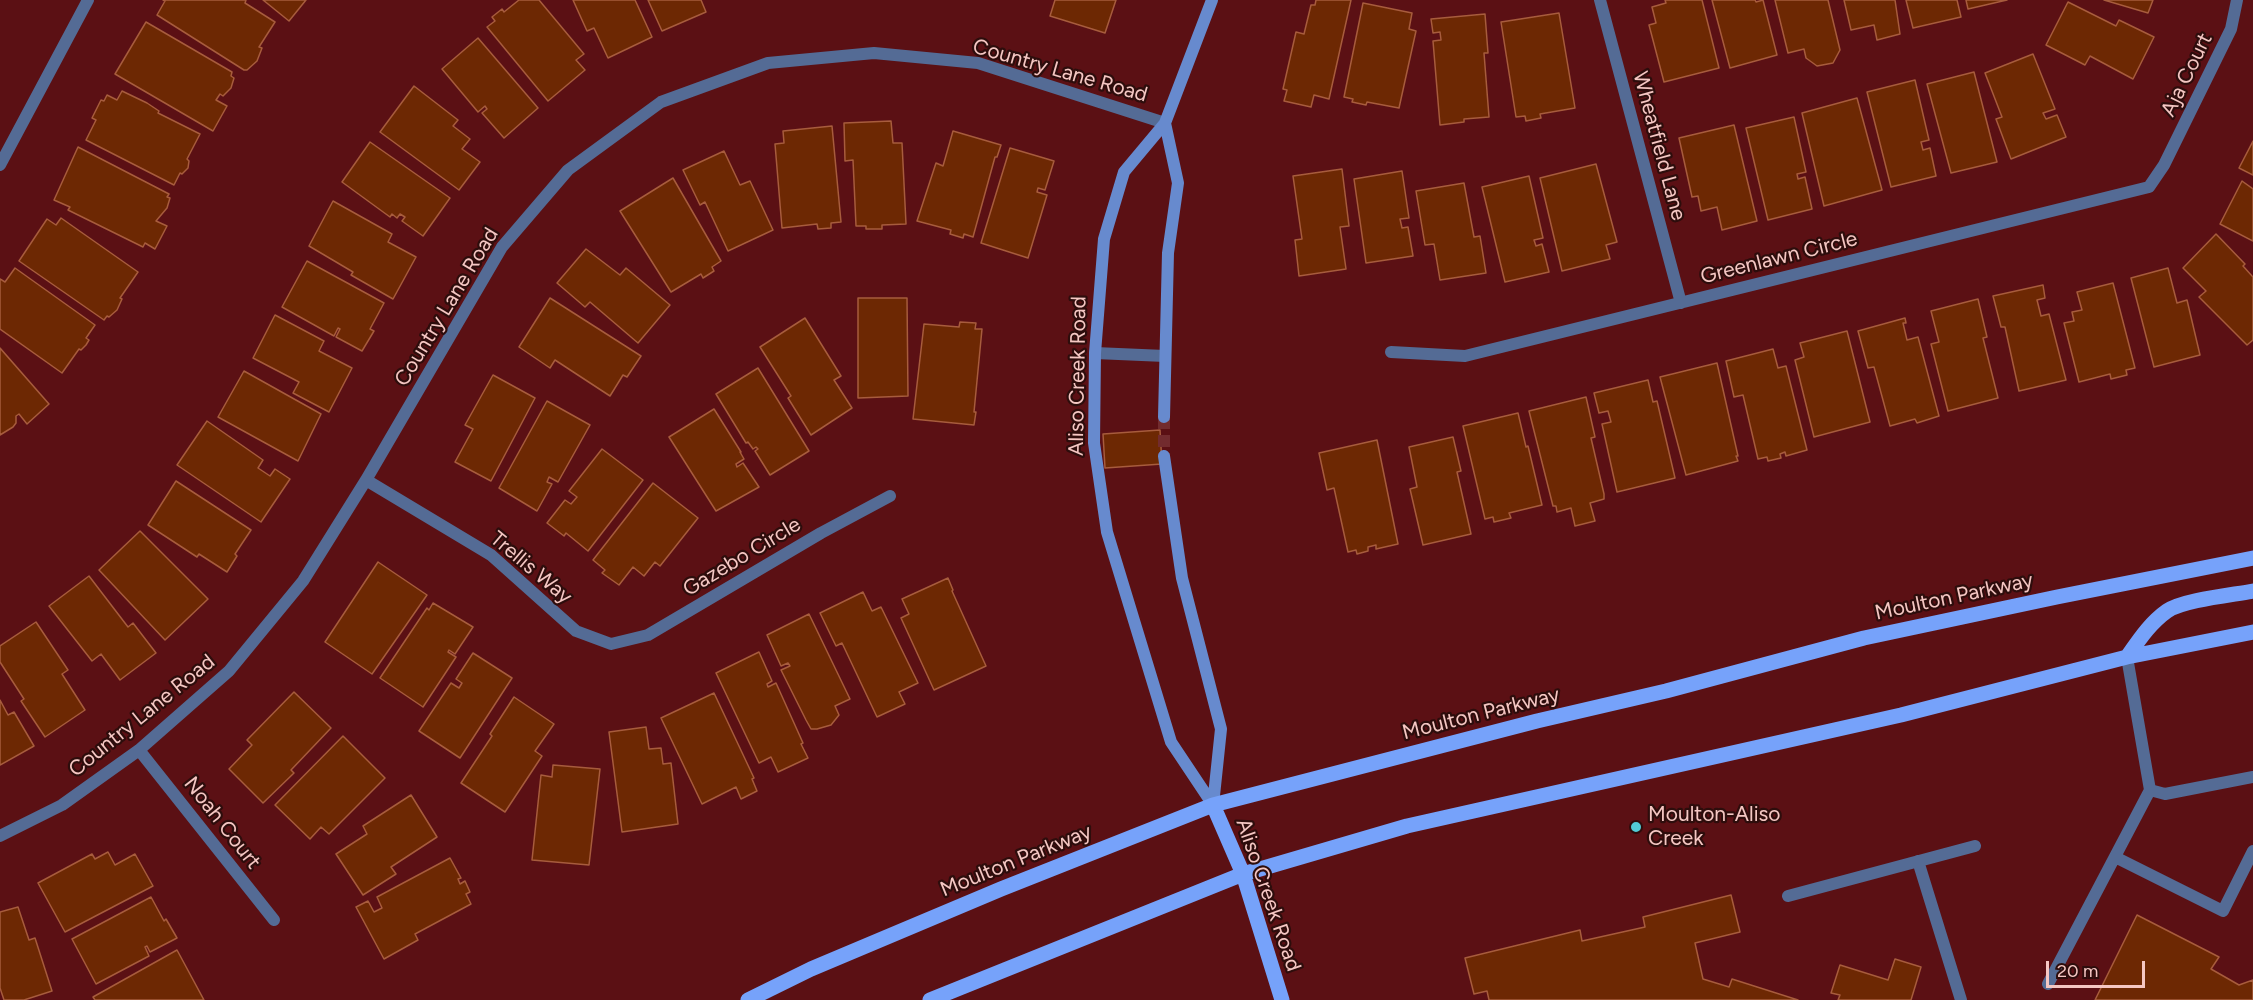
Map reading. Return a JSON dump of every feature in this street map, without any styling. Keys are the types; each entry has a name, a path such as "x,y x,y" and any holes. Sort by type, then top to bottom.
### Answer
{"main road":[{"name":"Moulton Parkway","path":"748,1000 811,969 1000,889 1213,805 1537,721 1666,691 1864,638 2253,558"},
{"path":"2127,657 2148,627 2168,609 2253,591"},
{"path":"930,1000 1243,874 1407,826 1901,714 2127,657 2253,632"},
{"name":"Aliso Creek Road","path":"1213,805 1243,874 1282,1000"}],"street":[{"path":"0,165 88,0"},
{"name":"Aliso Creek Road","path":"1212,0 1165,123 1124,172 1104,239 1095,353 1094,443 1107,532 1171,742 1213,805"},
{"name":"Wheatfield Lane","path":"1600,0 1681,303"},
{"name":"Aja Court","path":"2164,165 2231,29 2236,0"},
{"name":"Country Lane Road","path":"0,836 62,805 139,750 229,671 303,582 366,480 502,247 568,170 661,102 768,63 874,53 978,63 1165,123"},
{"path":"1164,417 1168,253 1178,183 1165,123"},
{"name":"Greenlawn Circle","path":"1391,352 1465,356 2122,195 2149,187 2164,165"},
{"path":"1095,353 1165,356"},
{"name":"Aliso Creek Road","path":"1164,456 1182,578 1221,729 1213,805"},
{"name":"Trellis Way","path":"366,480 491,555 576,631 611,644"},
{"name":"Gazebo Circle","path":"611,644 648,635 821,533 890,496"},
{"path":"2048,984 2150,790 2127,657"},
{"name":"Noah Court","path":"139,750 274,920"},
{"path":"2150,790 2165,794 2253,777"},
{"path":"1788,896 1975,846"},
{"path":"2115,857 2223,911 2253,851"},
{"path":"1918,861 1960,1000"}],"building":[{"path":"163,0 246,0 245,3 275,22 259,47 262,48 257,61 244,70 157,15 165,1"},
{"path":"263,0 306,0 289,21"},
{"path":"519,0 539,0 584,54 576,60 585,70 548,101 487,27 495,21 492,17 502,9 504,12"},
{"path":"573,0 635,0 652,37 608,58 594,28 587,31"},
{"path":"648,0 701,0 706,12 662,31"},
{"path":"1055,0 1116,0 1105,33 1050,16"},
{"path":"1316,0 1351,0 1329,99 1314,95 1311,107 1284,101 1287,90 1283,89 1296,32 1304,34 1311,5 1315,5"},
{"path":"1665,0 1702,0 1719,68 1664,82 1649,25 1656,23 1652,7 1666,3"},
{"path":"1712,0 1755,0 1756,2 1763,0 1777,55 1730,68"},
{"path":"1775,0 1828,0 1840,50 1833,63 1817,66 1806,58 1804,49 1788,53"},
{"path":"1844,0 1895,0 1900,34 1877,40 1874,25 1851,30"},
{"path":"1906,0 1957,0 1961,17 1913,28"},
{"path":"1966,0 2007,0 1968,9"},
{"path":"2104,0 2153,0 2148,13"},
{"path":"2068,2 2116,26 2119,20 2154,37 2133,79 2090,56 2085,65 2046,45"},
{"path":"1363,3 1412,13 1409,29 1416,31 1399,108 1367,102 1366,105 1352,102 1353,99 1344,97"},
{"path":"1559,13 1575,108 1540,114 1541,118 1526,121 1525,116 1516,117 1501,22"},
{"path":"1485,14 1488,53 1484,53 1489,117 1464,119 1464,122 1440,125 1433,41 1441,40 1440,32 1433,33 1431,19"},
{"path":"146,22 232,72 231,76 234,78 231,88 223,96 220,94 216,100 227,106 213,131 115,74"},
{"path":"478,38 538,108 504,138 482,113 487,109 485,106 478,112 442,69"},
{"path":"2033,54 2055,109 2043,113 2046,119 2057,115 2066,137 2011,159 1996,119 2002,117 1985,73"},
{"path":"1974,72 1997,162 1951,173 1927,84"},
{"path":"1915,80 1929,140 1921,142 1923,150 1930,148 1936,176 1891,187 1867,92"},
{"path":"414,86 458,120 453,126 470,139 462,149 480,162 459,190 380,132"},
{"path":"122,91 147,103 159,111 158,113 200,134 187,159 188,168 182,174 180,173 174,185 86,140 96,120 92,118 101,100 104,101 107,95 117,100"},
{"path":"1857,98 1882,190 1824,206 1802,113"},
{"path":"1794,117 1806,172 1797,174 1798,179 1805,177 1812,209 1768,220 1746,128"},
{"path":"891,121 893,143 902,143 906,224 882,225 882,229 866,229 866,226 856,226 853,160 845,161 844,123"},
{"path":"1734,125 1757,221 1722,230 1717,207 1701,211 1698,196 1692,197 1679,138"},
{"path":"832,126 841,222 831,223 831,228 818,229 817,224 782,228 775,144 784,143 783,131"},
{"path":"953,131 1001,145 995,157 973,237 964,234 963,238 950,234 951,230 917,221 936,163 943,166"},
{"path":"2253,141 2253,175 2239,168"},
{"path":"370,142 450,198 423,236 402,221 405,217 400,214 397,218 392,214 390,217 342,182"},
{"path":"78,147 169,194 167,208 156,221 167,226 155,249 145,243 143,247 68,210 70,207 54,200"},
{"path":"1010,148 1054,161 1045,190 1038,188 1037,192 1047,195 1028,258 981,243"},
{"path":"724,151 740,185 750,181 773,230 728,251 705,202 700,205 683,170"},
{"path":"1596,164 1617,242 1606,245 1610,259 1562,271 1540,178"},
{"path":"1342,169 1349,226 1340,227 1346,269 1299,276 1295,240 1302,239 1293,176"},
{"path":"1402,171 1409,218 1400,219 1402,228 1408,227 1413,256 1366,263 1354,179"},
{"path":"1529,176 1543,238 1534,240 1536,246 1542,244 1549,272 1505,282 1482,187"},
{"path":"673,178 721,261 712,267 714,271 703,278 701,274 671,292 620,211"},
{"path":"2242,181 2253,189 2253,241 2220,224"},
{"path":"1464,183 1474,237 1480,236 1486,273 1440,280 1434,244 1425,245 1416,191"},
{"path":"333,201 392,234 388,242 416,257 393,299 351,275 353,272 309,246"},
{"path":"61,218 138,272 120,298 122,299 117,310 104,320 19,261 47,219 56,225"},
{"path":"2216,234 2245,264 2243,266 2253,277 2253,340 2247,345 2199,297 2206,291 2183,268"},
{"path":"586,249 620,275 626,268 670,305 638,343 590,302 585,307 557,283"},
{"path":"307,261 384,303 370,329 374,331 362,351 336,337 340,329 338,328 334,336 282,307"},
{"path":"15,268 95,325 86,338 89,340 86,345 81,350 79,349 62,373 0,329 0,279 5,282"},
{"path":"2168,268 2177,303 2187,300 2200,355 2154,367 2131,278"},
{"path":"2113,283 2135,368 2126,370 2127,375 2111,379 2110,374 2079,382 2064,323 2074,321 2072,312 2082,310 2077,292"},
{"path":"2043,285 2045,298 2037,300 2041,316 2049,314 2066,380 2019,391 2005,327 2001,327 1993,296"},
{"path":"550,298 641,356 627,377 623,375 610,396 555,360 550,368 519,347"},
{"path":"858,298 907,298 908,396 858,398"},
{"path":"1978,299 1987,337 1983,338 1998,398 1948,411 1931,344 1939,342 1931,311"},
{"path":"275,315 324,341 319,351 352,368 329,412 293,393 299,382 253,358"},
{"path":"805,318 841,376 834,380 852,408 811,435 788,398 791,396 760,347"},
{"path":"1905,318 1906,323 1903,323 1907,340 1918,337 1939,416 1917,423 1915,419 1890,426 1874,367 1868,368 1858,331"},
{"path":"960,322 976,323 975,329 982,329 974,425 913,419 924,324 959,327"},
{"path":"1847,331 1870,422 1814,437 1795,360 1804,357 1800,343"},
{"path":"0,348 49,404 27,424 19,414 16,416 16,423 13,427 0,435"},
{"path":"1773,349 1778,368 1786,366 1807,450 1786,456 1785,452 1780,454 1781,458 1768,461 1767,457 1758,459 1743,395 1734,397 1726,361"},
{"path":"1717,363 1738,461 1686,475 1660,377"},
{"path":"758,368 809,451 770,475 755,451 758,449 756,447 753,449 748,442 746,443 716,394"},
{"path":"244,371 321,414 298,461 218,417"},
{"path":"493,375 535,398 491,481 455,462 473,429 465,425"},
{"path":"1648,380 1653,402 1657,401 1675,478 1617,492 1602,424 1611,422 1608,411 1599,413 1594,393"},
{"path":"1586,397 1595,437 1591,438 1604,499 1590,503 1595,521 1575,526 1571,508 1557,512 1556,506 1553,506 1529,411"},
{"path":"547,401 590,425 558,482 549,477 547,482 552,484 537,511 499,488"},
{"path":"714,409 744,459 736,464 737,467 743,463 759,487 716,511 669,437"},
{"path":"1518,413 1542,505 1509,513 1511,518 1494,522 1493,517 1485,519 1463,426"},
{"path":"207,421 263,460 258,468 270,476 275,469 290,479 261,522 177,465"},
{"path":"1160,430 1162,464 1105,468 1103,434"},
{"path":"1453,437 1461,471 1457,472 1471,534 1423,545 1410,489 1417,487 1409,447"},
{"path":"1377,440 1398,544 1376,549 1376,545 1368,547 1368,551 1357,554 1356,550 1348,552 1334,488 1327,490 1319,453"},
{"path":"602,449 643,480 588,551 566,533 564,536 547,523 565,500 571,504 577,497 569,491"},
{"path":"176,481 251,530 235,554 237,556 227,572 199,554 197,557 148,525"},
{"path":"653,483 698,518 660,566 655,562 644,576 633,567 619,585 602,573 605,570 593,560"},
{"path":"140,531 208,599 165,640 99,570"},
{"path":"378,562 427,595 372,674 325,642"},
{"path":"89,576 128,627 133,623 156,653 120,680 101,654 92,661 49,606"},
{"path":"948,578 986,666 934,690 901,618 909,614 902,599"},
{"path":"863,592 872,611 881,607 918,683 899,692 905,704 877,717 842,643 836,646 820,613"},
{"path":"433,603 473,627 455,654 449,650 448,652 456,657 423,707 380,678 427,608 429,610"},
{"path":"809,614 850,699 835,706 839,715 831,725 817,729 811,729 781,670 790,666 788,663 781,666 767,635"},
{"path":"36,622 68,670 62,674 85,710 45,737 21,701 24,699 0,662 0,646"},
{"path":"759,652 772,681 767,684 768,687 776,683 808,758 778,772 771,757 759,763 716,673"},
{"path":"473,653 512,678 460,758 419,731 451,683 459,688 462,683 456,679"},
{"path":"294,692 331,728 291,770 294,773 263,803 229,769 252,745 247,740"},
{"path":"714,693 754,778 752,779 757,791 741,799 736,787 702,804 661,718"},
{"path":"514,697 554,724 535,751 542,756 505,812 461,783"},
{"path":"0,700 8,715 14,712 34,746 0,765"},
{"path":"646,727 649,749 661,748 663,764 671,763 678,824 622,832 609,732"},
{"path":"343,736 385,778 329,834 321,827 310,839 275,805"},
{"path":"553,765 600,769 589,865 532,860 541,775 552,777"},
{"path":"411,795 437,837 391,867 396,874 363,895 336,854 367,834 363,826"},
{"path":"108,852 115,865 135,854 153,886 65,932 38,883 92,854 95,859"},
{"path":"450,858 461,878 458,879 460,884 465,881 470,892 466,894 471,904 415,934 418,940 384,959 356,907 368,901 374,912 382,908 377,897"},
{"path":"1731,895 1740,932 1695,943 1703,979 1729,987 1732,979 1798,1000 1489,1000 1487,991 1474,994 1465,958 1580,930 1582,941 1645,927 1643,917"},
{"path":"151,897 164,921 166,919 177,938 150,952 147,946 145,947 149,956 96,984 72,939"},
{"path":"18,907 29,940 35,938 52,991 24,1000 4,1000 0,988 0,912"},
{"path":"2137,915 2219,957 2211,969 2239,985 2253,980 2253,1000 2095,1000"},
{"path":"177,950 204,1000 95,1000 93,997"},
{"path":"1895,959 1921,967 1911,1000 1838,1000 1840,995 1831,993 1840,965 1888,980"}],"tunnel":[{"path":"1164,417 1164,456"}],"place":[{"name":"Moulton-Aliso Creek","path":"1636,827"}]}
